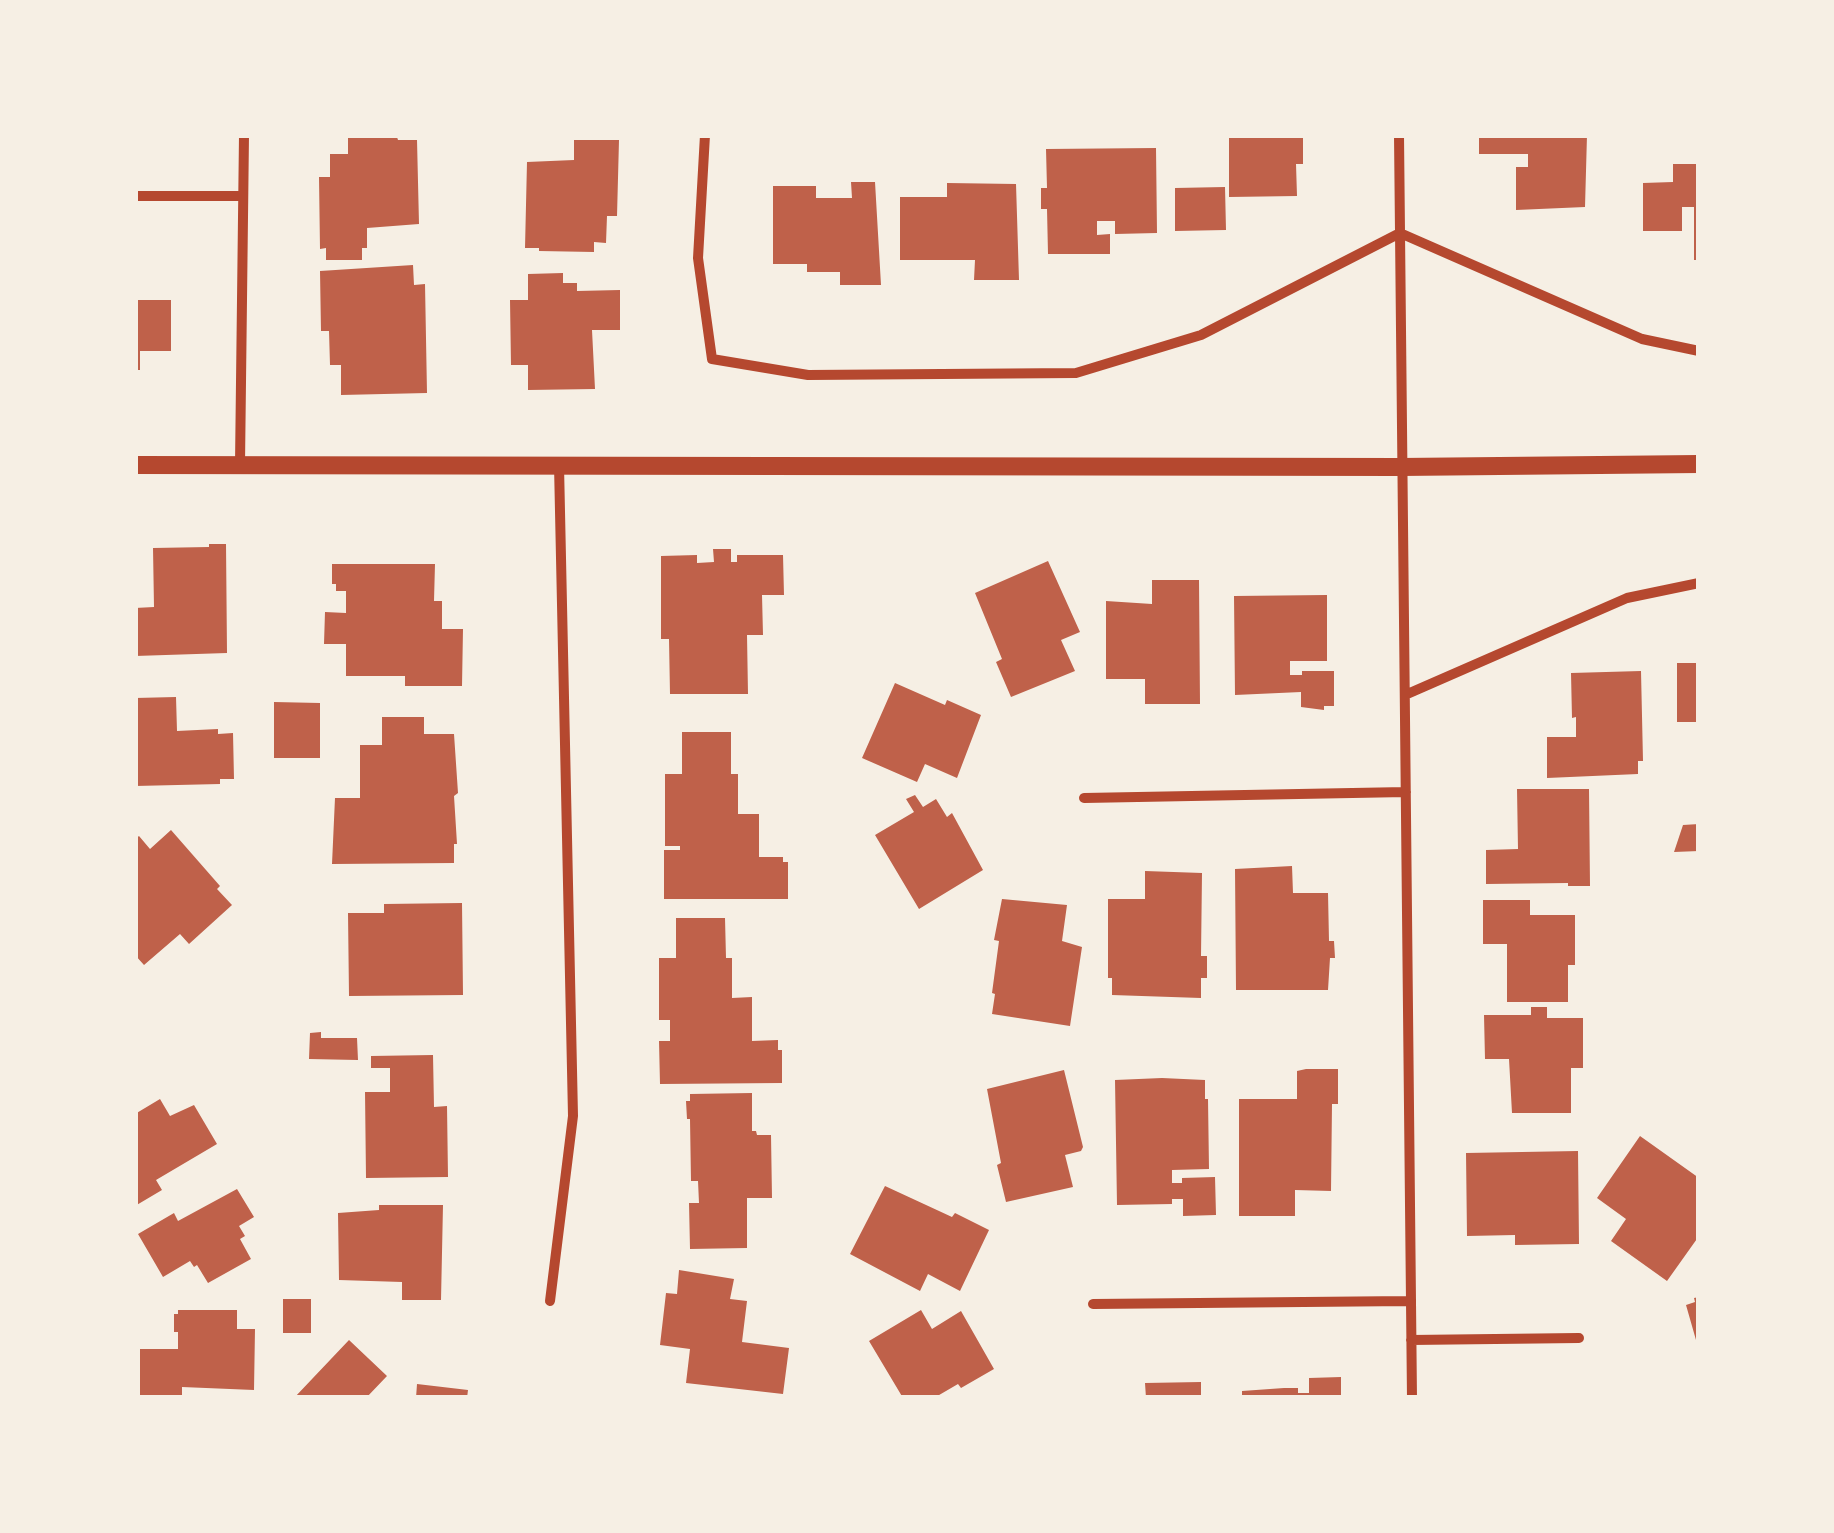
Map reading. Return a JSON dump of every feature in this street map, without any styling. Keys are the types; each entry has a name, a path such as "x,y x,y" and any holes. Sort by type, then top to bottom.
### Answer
{"street":[{"path":"240,464 244,135"},
{"path":"705,135 698,258 712,359 808,375 1076,373 1201,335 1400,233"},
{"path":"1399,135 1412,1398"},
{"path":"135,196 241,196"},
{"path":"1400,233 1642,338 1699,351"},
{"path":"550,1301 573,1116 559,464"},
{"path":"135,465 1699,464"},
{"path":"1405,695 1627,598 1699,583"},
{"path":"1084,798 1406,792"},
{"path":"1093,1304 1410,1301"},
{"path":"1411,1340 1578,1338"}],"building":[{"path":"1229,135 1303,135 1303,164 1296,164 1297,196 1229,197"},
{"path":"1479,135 1587,135 1585,207 1516,210 1516,167 1528,167 1528,154 1479,154"},
{"path":"348,138 417,140 419,224 367,228 367,248 362,248 362,260 326,260 326,248 320,249 319,177 330,177 330,154 348,154"},
{"path":"574,140 619,140 617,216 607,216 606,243 594,242 594,252 525,248 527,162 574,160"},
{"path":"1156,148 1157,233 1115,234 1115,221 1097,221 1097,235 1110,234 1110,254 1048,254 1047,209 1041,209 1041,188 1047,188 1046,149"},
{"path":"1673,164 1699,164 1699,260 1694,260 1694,207 1682,207 1682,231 1643,231 1643,183 1673,182"},
{"path":"851,182 875,182 881,285 840,285 840,272 807,272 807,264 773,264 773,186 816,186 816,198 852,198"},
{"path":"947,183 1016,184 1019,280 974,280 975,260 900,260 900,197 947,197"},
{"path":"1225,187 1226,230 1175,231 1175,188"},
{"path":"413,265 414,285 425,284 427,393 341,395 341,365 330,365 329,331 321,331 320,271"},
{"path":"563,273 563,283 577,283 577,291 620,290 620,330 592,330 595,389 528,390 528,365 511,365 510,300 528,300 528,274"},
{"path":"135,300 171,300 171,351 140,351 140,370 135,370"},
{"path":"226,544 227,653 135,656 135,608 154,607 153,548"},
{"path":"713,549 731,549 731,562 737,562 737,555 783,555 784,595 762,595 763,635 747,635 748,694 670,694 669,639 661,639 661,556 697,555 697,563 714,562"},
{"path":"1048,561 1080,632 1061,640 1075,671 1011,697 996,662 1002,659 975,593"},
{"path":"332,564 435,564 434,601 442,601 442,629 463,629 462,686 405,686 405,676 346,676 346,644 324,644 325,612 346,613 346,591 336,591 336,584 332,584"},
{"path":"1152,580 1199,580 1200,704 1145,704 1145,679 1106,679 1106,601 1152,604"},
{"path":"1327,595 1327,661 1290,661 1290,675 1334,671 1334,706 1324,706 1324,710 1301,707 1301,692 1235,695 1234,596"},
{"path":"1677,663 1699,663 1699,722 1677,722"},
{"path":"1641,671 1643,761 1638,761 1638,774 1547,778 1547,737 1576,737 1571,673"},
{"path":"895,683 945,705 947,700 981,715 957,778 925,764 917,782 862,758"},
{"path":"176,697 177,731 218,729 218,734 233,733 234,779 220,779 220,784 135,786 135,698"},
{"path":"274,702 320,703 320,758 274,758"},
{"path":"382,717 424,717 424,734 454,734 458,793 454,796 454,863 332,864 335,798 360,798 360,745 382,745"},
{"path":"682,732 731,732 731,774 738,774 738,814 759,814 759,857 783,857 783,862 788,862 788,899 664,899 664,850 680,850 680,846 665,846 665,774 682,774"},
{"path":"1517,789 1589,789 1590,886 1486,884 1486,850 1518,849"},
{"path":"915,795 923,807 936,799 947,817 952,813 983,870 919,909 875,835 914,812 906,799"},
{"path":"1699,824 1699,851 1674,852 1683,825"},
{"path":"171,830 232,905 189,944 180,934 144,965 135,955 135,839 139,836 150,849"},
{"path":"1292,866 1293,893 1328,893 1329,941 1334,941 1335,958 1330,958 1328,990 1236,990 1235,869"},
{"path":"1145,871 1202,873 1201,956 1207,956 1207,978 1201,978 1201,998 1112,995 1112,978 1108,978 1108,899 1145,899"},
{"path":"1002,899 1067,905 1062,941 1082,947 1070,1026 992,1014 999,941 994,940"},
{"path":"1483,900 1530,900 1530,915 1575,915 1575,965 1568,965 1568,1002 1507,1002 1507,944 1483,944"},
{"path":"462,903 463,995 349,996 348,913 384,913 384,904"},
{"path":"676,918 725,918 726,958 732,958 732,998 752,997 752,1041 778,1040 778,1050 782,1050 782,1083 660,1084 659,1041 670,1041 670,1020 659,1020 659,958 676,958"},
{"path":"1531,1007 1547,1007 1547,1018 1583,1018 1583,1068 1571,1068 1571,1113 1512,1113 1509,1059 1485,1059 1484,1015 1531,1015"},
{"path":"321,1032 321,1038 357,1038 358,1060 309,1059 310,1033"},
{"path":"433,1055 434,1107 447,1106 448,1177 366,1178 365,1092 390,1092 390,1068 371,1068 371,1056"},
{"path":"1338,1069 1338,1104 1332,1104 1331,1191 1295,1190 1295,1216 1239,1216 1239,1099 1297,1099 1297,1071"},
{"path":"1064,1070 1083,1147 1065,1155 1073,1187 1006,1202 987,1089"},
{"path":"1115,1080 1205,1080 1209,1169 1172,1170 1172,1183 1182,1183 1182,1178 1215,1177 1216,1215 1183,1216 1183,1199 1172,1199 1172,1204 1117,1205"},
{"path":"752,1093 752,1131 771,1135 772,1198 747,1198 747,1248 690,1249 689,1203 699,1203 698,1181 691,1181 686,1101 690,1101 690,1094"},
{"path":"160,1099 170,1116 194,1105 217,1144 156,1180 162,1190 135,1206 135,1114"},
{"path":"1640,1136 1699,1178 1699,1236 1667,1281 1611,1241 1626,1219 1597,1198"},
{"path":"1578,1151 1579,1244 1515,1245 1515,1235 1467,1236 1466,1153"},
{"path":"885,1186 989,1230 960,1291 928,1274 920,1291 850,1254"},
{"path":"237,1189 254,1217 239,1226 245,1236 240,1239 251,1259 208,1283 190,1261 163,1277 138,1234 174,1213 178,1221"},
{"path":"379,1205 443,1205 441,1300 402,1300 402,1282 339,1280 338,1213 379,1210"},
{"path":"679,1270 734,1279 730,1299 747,1301 742,1342 789,1348 783,1394 686,1383 690,1349 660,1345 666,1293 677,1294"},
{"path":"1699,1297 1699,1346 1698,1347 1686,1305"},
{"path":"283,1299 311,1299 311,1333 283,1333"},
{"path":"178,1310 237,1310 237,1329 255,1329 254,1390 182,1387 182,1398 140,1398 140,1349 178,1349 174,1314"},
{"path":"921,1310 932,1329 961,1311 994,1369 934,1398 903,1398 869,1341"},
{"path":"349,1340 387,1376 366,1398 294,1398"},
{"path":"1341,1377 1341,1398 1242,1398 1242,1391 1298,1388 1298,1393 1309,1393 1309,1378"},
{"path":"1201,1382 1201,1398 1146,1398 1145,1383"},
{"path":"417,1384 468,1390 467,1398 416,1398"}]}
